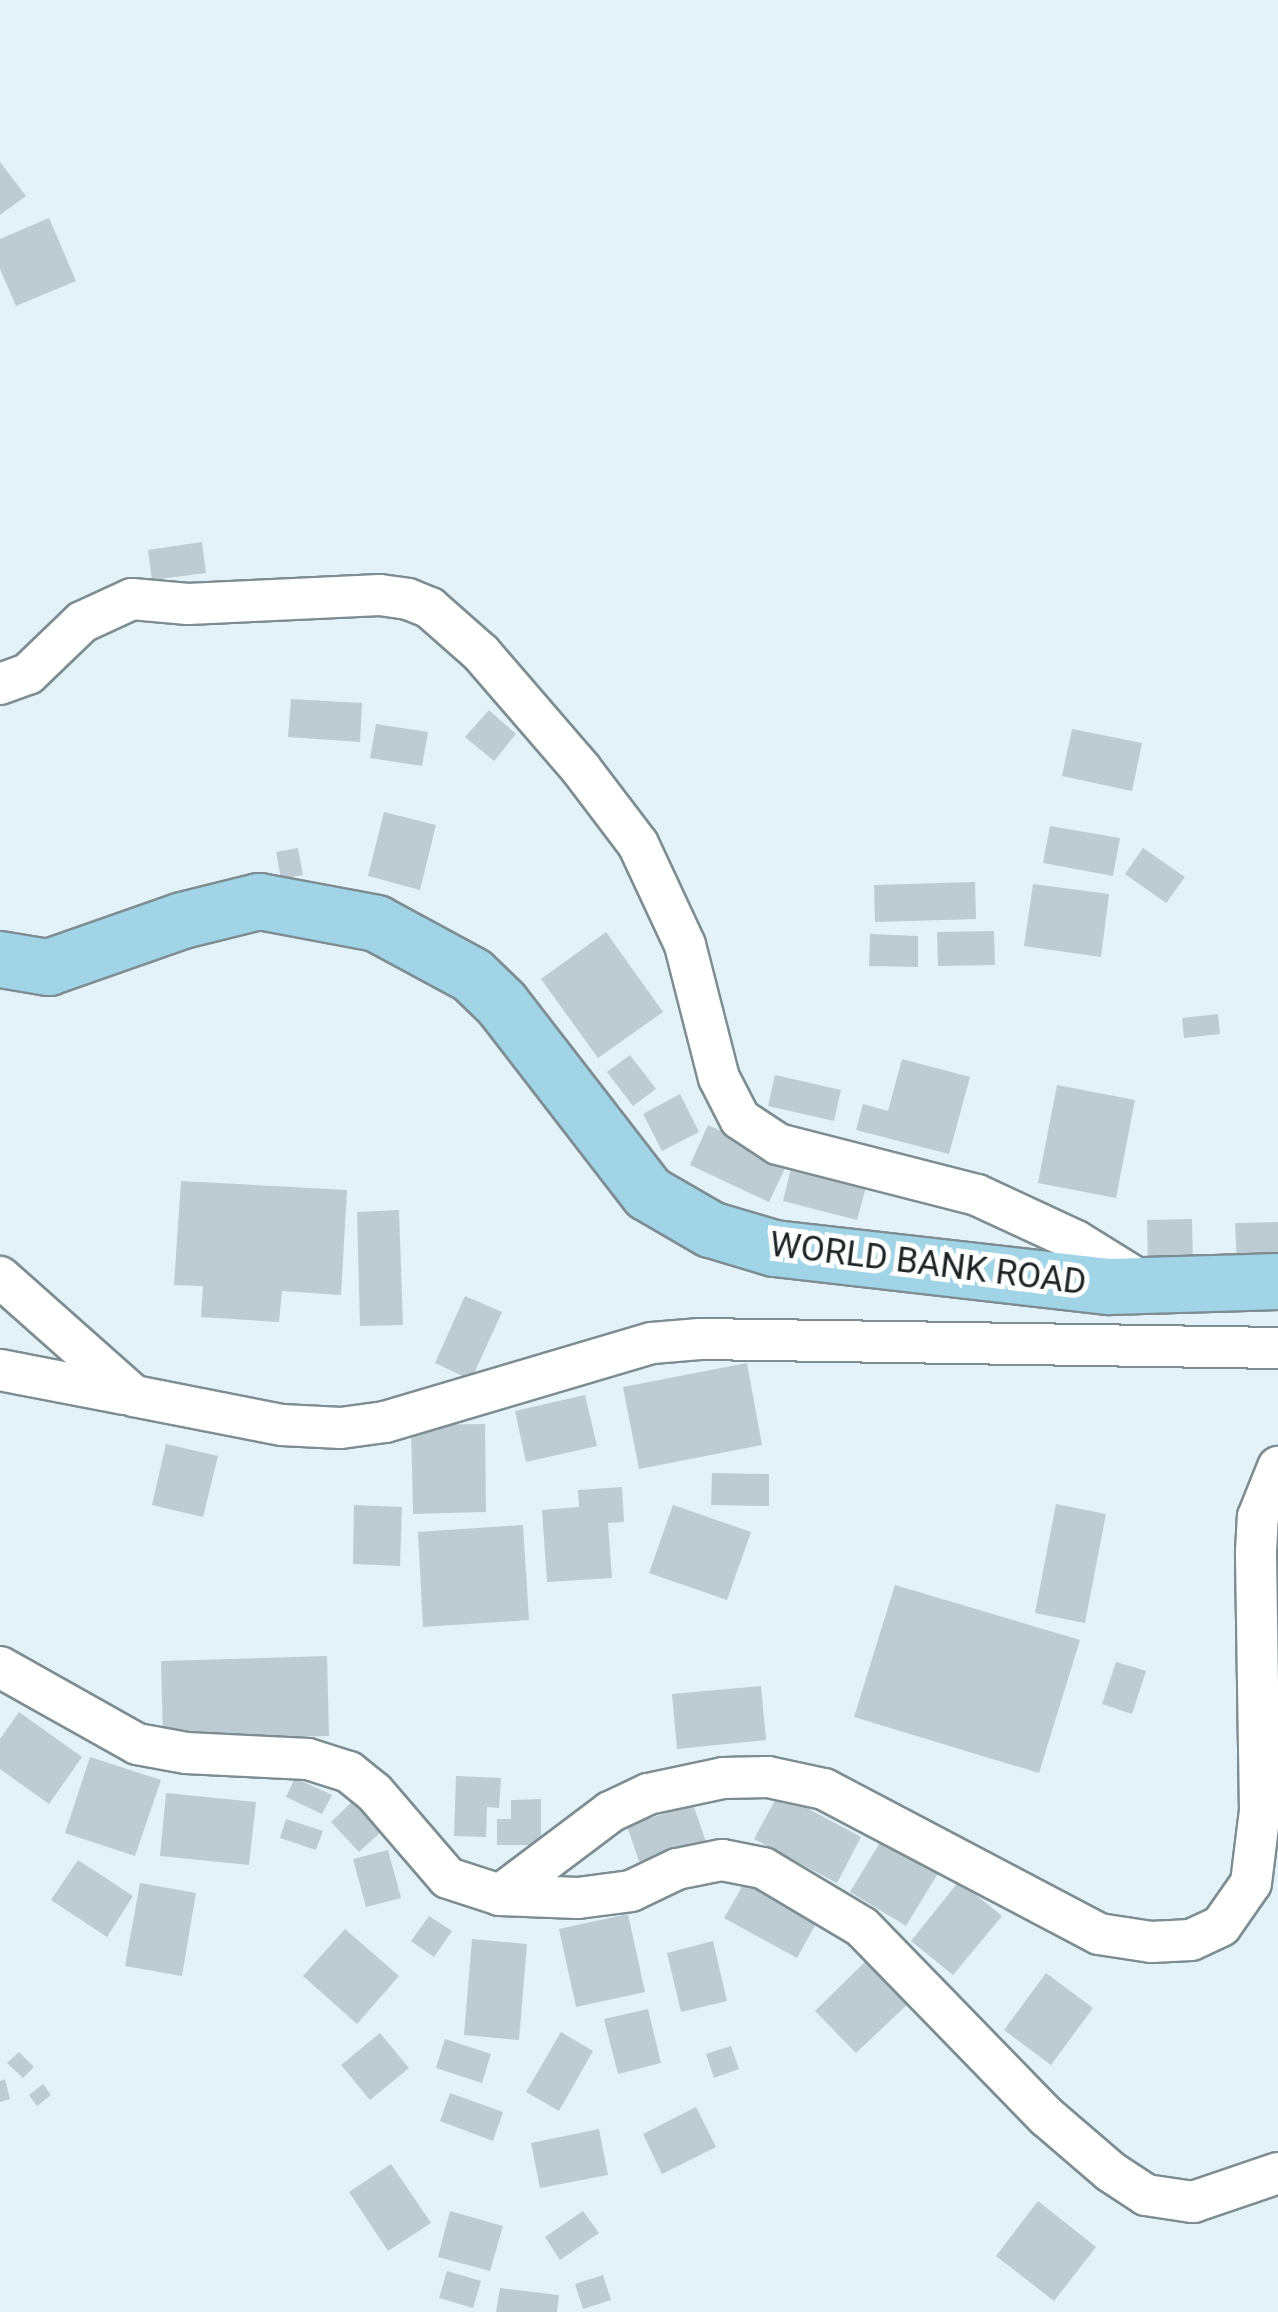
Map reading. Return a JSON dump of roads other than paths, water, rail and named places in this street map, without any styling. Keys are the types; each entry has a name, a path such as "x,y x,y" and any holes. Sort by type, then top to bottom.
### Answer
{"main road":[{"name":"WORLD BANK ROAD","path":"0,959 48,967 182,920 259,902 376,923 472,975 500,1003 648,1193 710,1229 774,1248 1110,1286 1278,1281"}],"street":[{"path":"0,684 28,674 82,622 132,599 188,604 380,595 408,599 430,608 482,654 581,769 638,844 685,945 719,1078 740,1119 778,1144 977,1194 1076,1241 1147,1285"},
{"path":"0,1278 134,1396"},
{"path":"0,1370 282,1426 340,1428 385,1422 652,1344 700,1339 1278,1348"},
{"path":"500,1895 610,1812 648,1794 723,1778 768,1777 824,1789 1099,1934 1151,1942 1191,1940 1220,1926 1250,1883 1260,1811 1256,1552 1258,1516 1278,1467"},
{"path":"0,1668 137,1744 186,1753 308,1760 348,1772 374,1792 448,1878 500,1895 578,1898 631,1892 677,1868 722,1860 764,1868 862,1928 1047,2116 1111,2172 1146,2194 1193,2202 1278,2173"}]}
